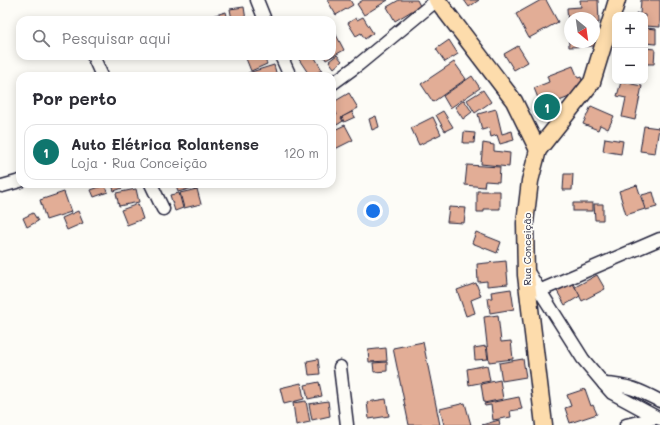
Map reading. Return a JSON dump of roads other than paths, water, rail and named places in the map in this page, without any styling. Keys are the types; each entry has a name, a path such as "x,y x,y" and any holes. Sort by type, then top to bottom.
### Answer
{"main road":[{"path":"437,0 514,101 538,150"},
{"name":"Rua Conceição","path":"544,425 526,268 526,216 530,180 538,150 592,82 617,0"}],"street":[{"path":"257,0 264,16"},
{"path":"336,81 358,65 437,0"},
{"path":"96,60 100,72"},
{"path":"283,60 288,72"},
{"path":"2,186 16,182"},
{"path":"153,188 162,209"},
{"path":"539,291 660,239"},
{"path":"526,268 539,291 583,358 604,384 612,393 658,418"},
{"path":"340,367 347,425"},
{"path":"604,384 623,384 636,388 660,401"},
{"path":"626,425 658,418"}],"place":[{"name":"Auto Elétrica Rolantense","path":"547,107"}]}
